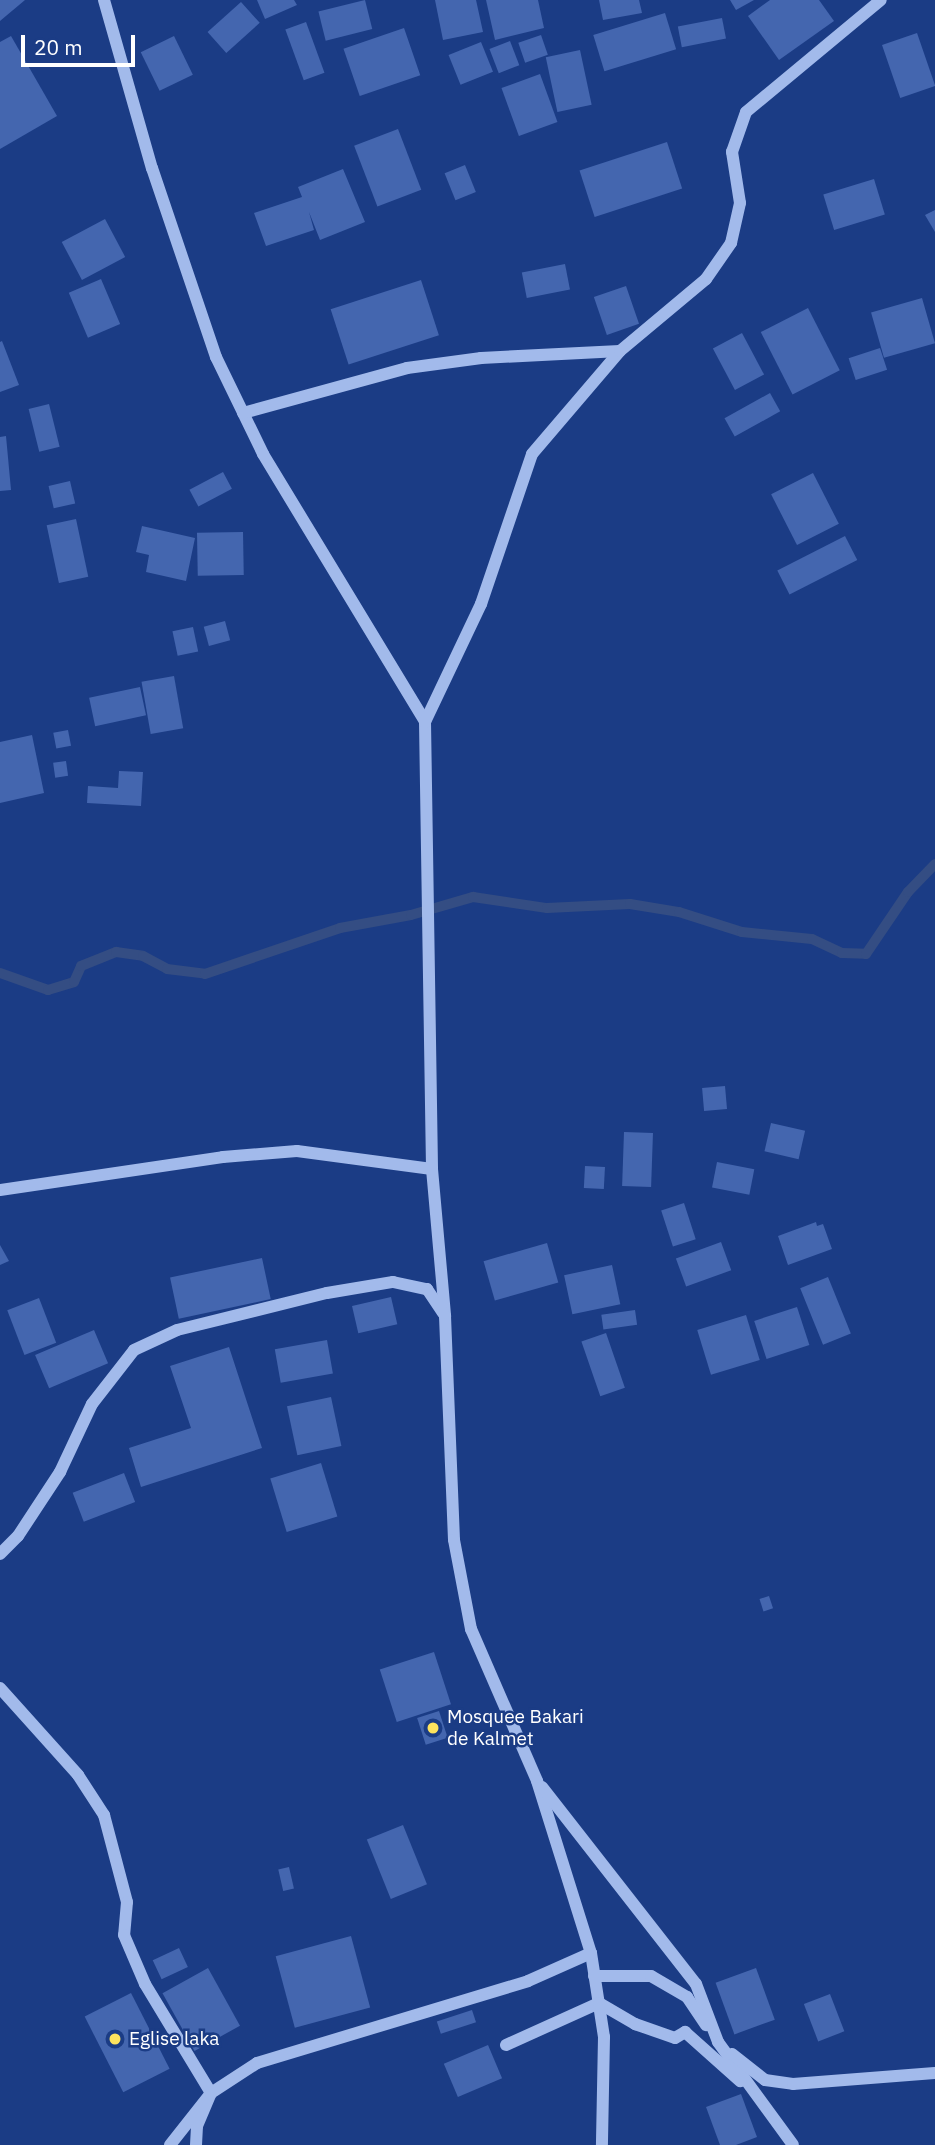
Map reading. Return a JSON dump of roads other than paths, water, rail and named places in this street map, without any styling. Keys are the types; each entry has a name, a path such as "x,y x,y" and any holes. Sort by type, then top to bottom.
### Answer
{"street":[{"path":"104,0 161,193 216,357 243,413 334,576 425,722"},
{"path":"602,2145 604,2037 591,1953 537,1781 468,1616 454,1540 445,1316 432,1169 425,722 481,604 532,454 620,351 706,279 731,243 740,203 732,152 746,112 881,0"},
{"path":"243,413 407,368 493,357 620,351"},
{"path":"0,1190 222,1157 297,1151 432,1169"},
{"path":"0,1553 18,1536 60,1472 92,1404 134,1350 213,1321 327,1293 393,1282 427,1289 445,1316"},
{"path":"0,1688 78,1776 104,1815 127,1902 124,1935 145,1984 211,2093"},
{"path":"537,1781 696,1984 718,2042 765,2080 805,2084 935,2073"},
{"path":"170,2145 211,2093 257,2063 528,1981 591,1953"},
{"path":"594,1976 629,1974 661,1980 687,1997 793,2145"},
{"path":"599,2003 635,2024 675,2038 685,2032 764,2103"},
{"path":"506,2045 599,2003"},
{"path":"196,2145 197,2126 211,2093"}],"waterway":[{"path":"0,973 48,990 74,982 81,966 116,952 143,956 167,969 205,974 340,928 411,915 473,897 547,908 630,904 679,912 742,932 812,939 842,953 866,954 908,892 935,864"}],"place":[{"name":"Mosquee Bakari de Kalmet","path":"433,1728"},
{"name":"Eglise laka","path":"115,2039"}]}
